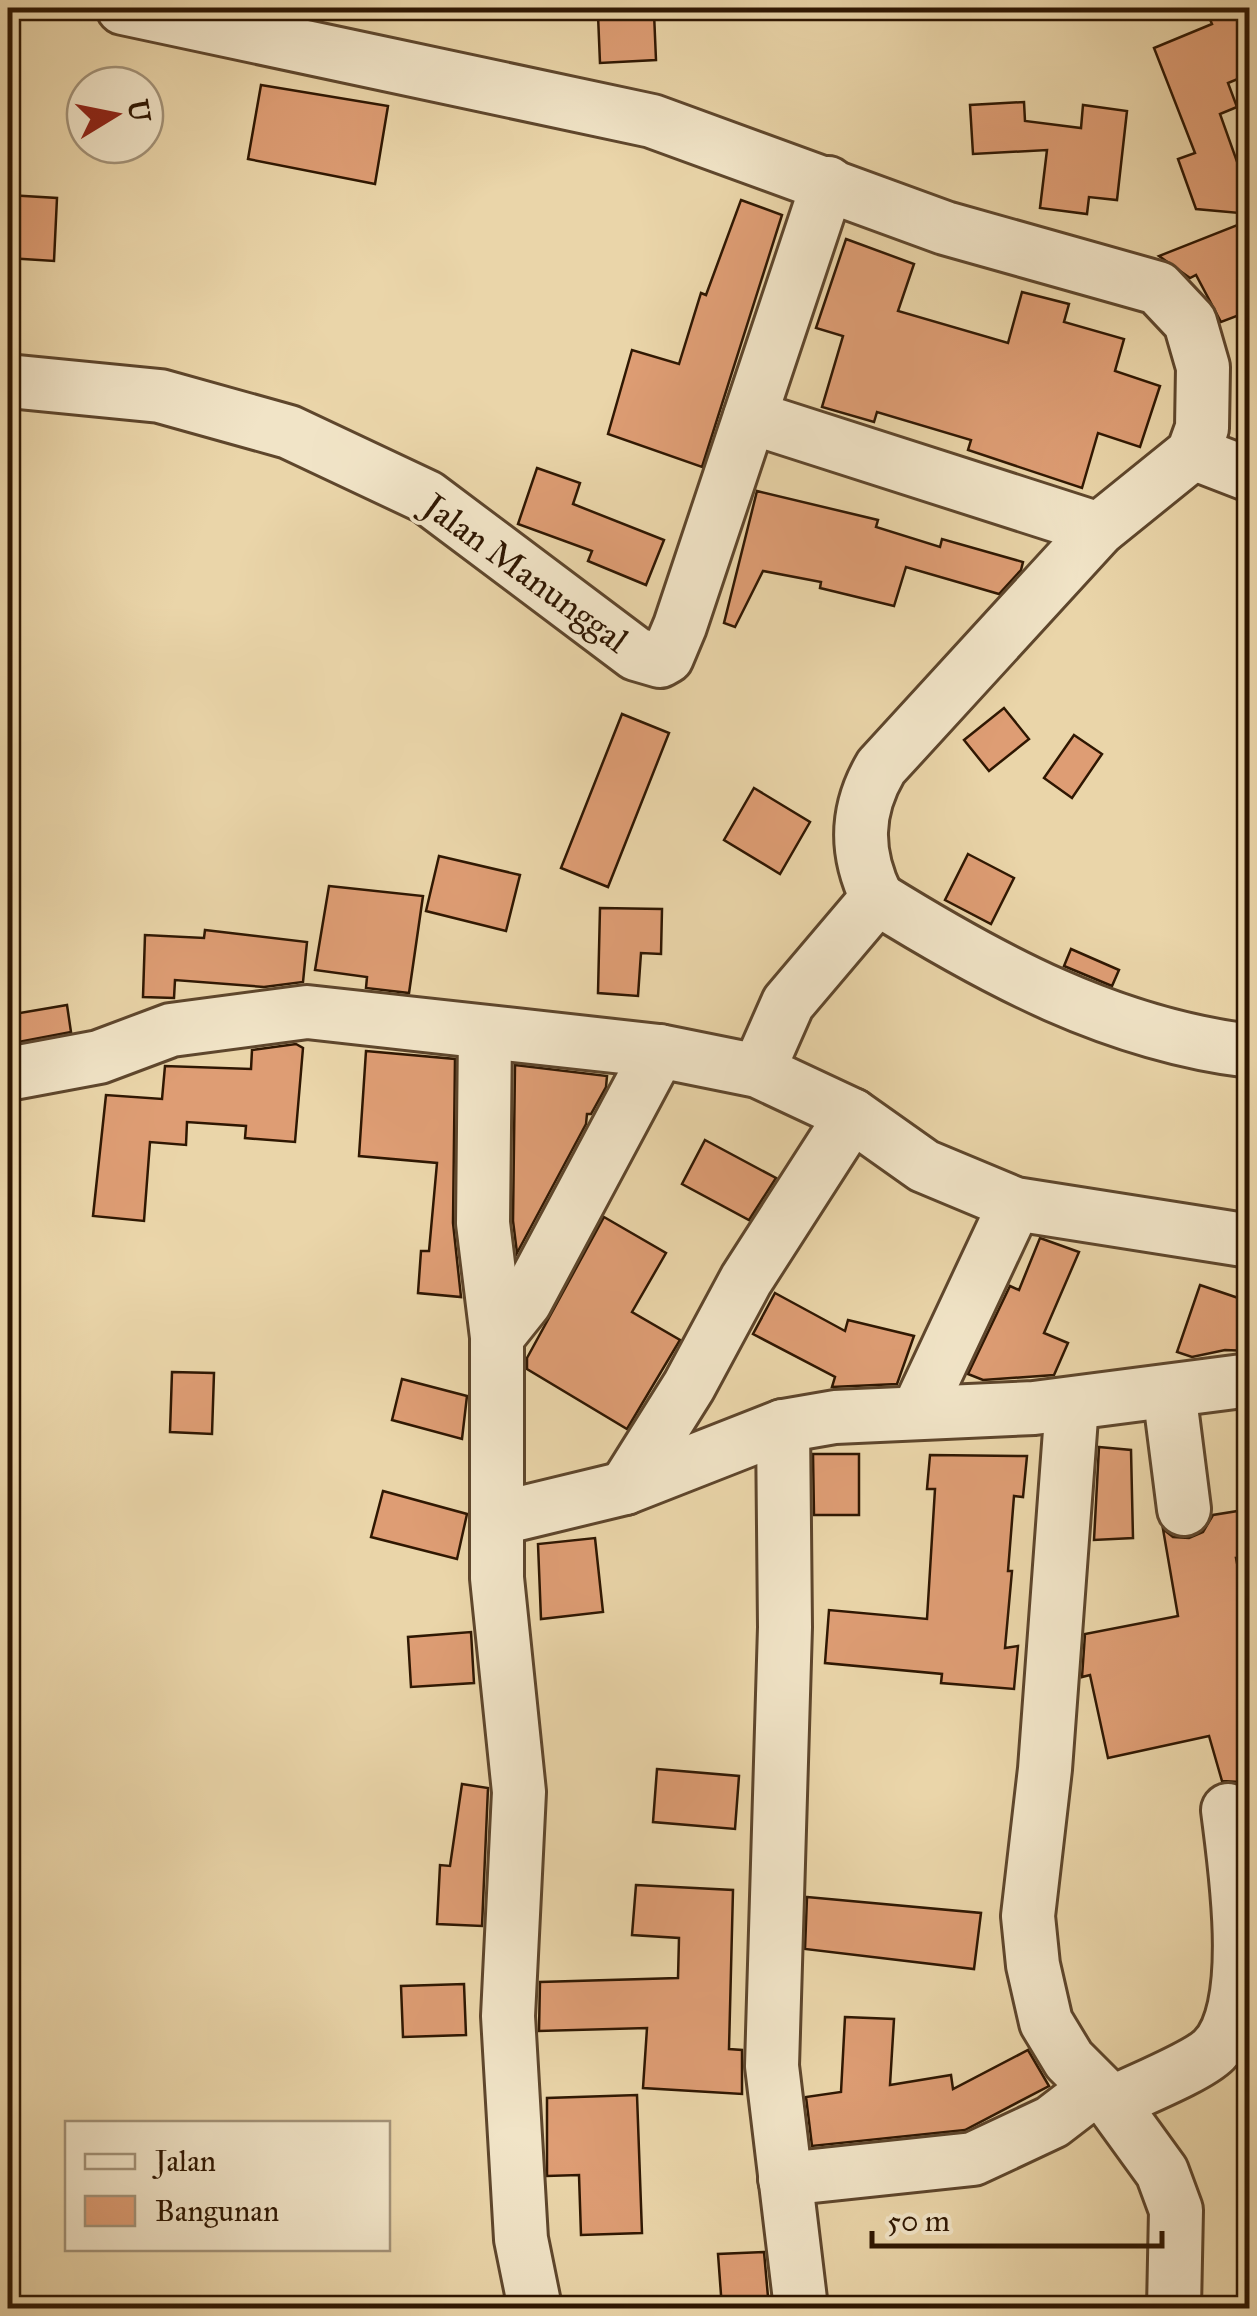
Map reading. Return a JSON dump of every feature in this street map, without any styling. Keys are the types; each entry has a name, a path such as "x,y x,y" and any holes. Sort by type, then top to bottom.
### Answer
{"street":[{"path":"123,8 652,122 946,228 1158,288 1190,322 1204,367 1202,428 1193,452 1099,529 881,767 868,788 860,819 861,866 877,898 974,958 1084,1010 1206,1046 1250,1051"},
{"path":"828,183 750,417 1099,529"},
{"name":"Jalan Manunggal","path":"8,381 160,396 289,432 427,497 650,660 667,657 680,626 750,417"},
{"path":"1193,452 1250,476"},
{"path":"758,1071 788,1003 877,898"},
{"path":"8,1074 99,1057 171,1030 307,1012 659,1051 758,1071 852,1114 924,1166 1015,1204 1250,1241"},
{"path":"485,1033 483,1223 497,1337 497,1578 519,1792 508,2016 521,2239 534,2308"},
{"path":"497,1337 525,1302 659,1051"},
{"path":"625,1488 689,1386 746,1280 852,1114"},
{"path":"918,1411 1015,1204"},
{"path":"496,1519 625,1488 783,1426 835,1417 1072,1404 1250,1380"},
{"path":"1169,1391 1184,1509"},
{"path":"1072,1404 1046,1770 1028,1916 1046,2022 1070,2060 1104,2096 1162,2172 1176,2210 1174,2308"},
{"path":"783,1426 786,1626 772,2066 801,2308"},
{"path":"786,2179 973,2159 1104,2096 1214,2050 1241,2012 1240,1902 1228,1810"}],"building":[{"path":"1232,8 1250,8 1250,74 1228,83 1237,107 1220,114 1250,198 1250,214 1196,209 1178,159 1195,153 1154,48 1212,24 1209,17"},
{"path":"654,13 656,60 600,63 598,15"},
{"path":"261,85 388,106 375,184 248,159"},
{"path":"1024,102 1025,121 1081,128 1083,105 1127,111 1117,200 1089,197 1087,214 1040,208 1047,150 973,154 970,105"},
{"path":"8,195 57,198 54,261 8,258"},
{"path":"741,200 782,215 702,467 608,434 632,350 679,364 701,293 706,295"},
{"path":"1250,220 1250,311 1221,322 1196,275 1190,278 1159,256"},
{"path":"846,239 914,264 898,311 1008,343 1022,292 1069,304 1064,322 1124,339 1115,371 1160,386 1140,447 1098,433 1082,488 968,450 971,440 877,412 874,422 822,407 843,336 816,328"},
{"path":"537,468 580,483 573,504 664,540 646,585 588,561 592,551 518,524"},
{"path":"757,491 878,520 876,527 940,547 942,539 1023,562 1021,570 999,594 906,567 894,606 820,588 821,582 763,571 735,627 724,623"},
{"path":"1004,708 1029,739 989,771 964,740"},
{"path":"622,714 669,733 608,887 561,868"},
{"path":"1074,735 1102,754 1072,798 1044,778"},
{"path":"754,788 810,822 780,874 724,840"},
{"path":"968,854 1014,878 991,924 945,900"},
{"path":"439,856 520,875 506,931 426,911"},
{"path":"329,886 423,896 409,993 366,988 367,977 315,970"},
{"path":"600,908 662,909 661,954 641,953 638,996 598,993"},
{"path":"205,930 307,942 303,982 264,987 175,980 174,998 143,997 145,935 204,938"},
{"path":"1071,949 1119,970 1112,986 1064,966"},
{"path":"67,1005 71,1032 8,1044 8,1015"},
{"path":"296,1044 303,1048 295,1142 245,1138 246,1126 187,1122 186,1145 150,1142 144,1221 93,1216 106,1095 162,1099 165,1066 251,1069 252,1050"},
{"path":"366,1051 455,1059 453,1223 461,1297 418,1293 421,1251 429,1251 437,1163 359,1156"},
{"path":"515,1065 607,1076 606,1087 591,1114 587,1114 586,1124 517,1253 513,1221"},
{"path":"705,1140 776,1178 749,1220 682,1184"},
{"path":"604,1217 666,1253 632,1312 680,1340 627,1429 527,1369 527,1358"},
{"path":"1040,1238 1079,1252 1044,1333 1068,1343 1054,1375 983,1380 968,1374 1010,1286 1019,1290"},
{"path":"1200,1285 1250,1302 1250,1351 1225,1350 1192,1357 1177,1352"},
{"path":"775,1293 845,1331 848,1320 914,1336 897,1384 832,1387 835,1377 753,1334"},
{"path":"172,1372 214,1373 212,1434 170,1432"},
{"path":"402,1379 467,1396 462,1439 392,1420"},
{"path":"1099,1447 1131,1450 1133,1538 1094,1540"},
{"path":"813,1454 859,1454 859,1515 814,1515"},
{"path":"930,1455 1027,1456 1023,1497 1014,1496 1008,1571 1012,1571 1005,1648 1018,1646 1014,1689 941,1683 942,1674 825,1663 829,1610 927,1619 935,1489 927,1489"},
{"path":"383,1491 467,1514 457,1559 371,1537"},
{"path":"1250,1509 1250,1557 1236,1558 1250,1632 1250,1790 1239,1782 1222,1781 1209,1736 1108,1758 1090,1675 1082,1677 1085,1634 1178,1616 1163,1529 1173,1537 1189,1538 1203,1532 1213,1515"},
{"path":"595,1538 603,1612 541,1619 538,1544"},
{"path":"471,1632 474,1683 411,1687 408,1637"},
{"path":"657,1769 739,1776 735,1829 653,1822"},
{"path":"462,1784 488,1788 482,1926 437,1924 440,1865 450,1866"},
{"path":"636,1885 733,1890 729,2049 742,2050 742,2094 643,2088 647,2028 539,2031 540,1982 678,1978 679,1938 632,1935"},
{"path":"807,1897 981,1913 974,1969 805,1949"},
{"path":"464,1984 466,2035 403,2037 401,1986"},
{"path":"845,2017 894,2019 890,2085 951,2075 953,2089 1028,2050 1049,2086 965,2130 812,2146 806,2097 841,2092"},
{"path":"637,2095 642,2233 581,2235 579,2175 547,2176 547,2098"},
{"path":"764,2252 769,2308 722,2308 718,2254"}]}
